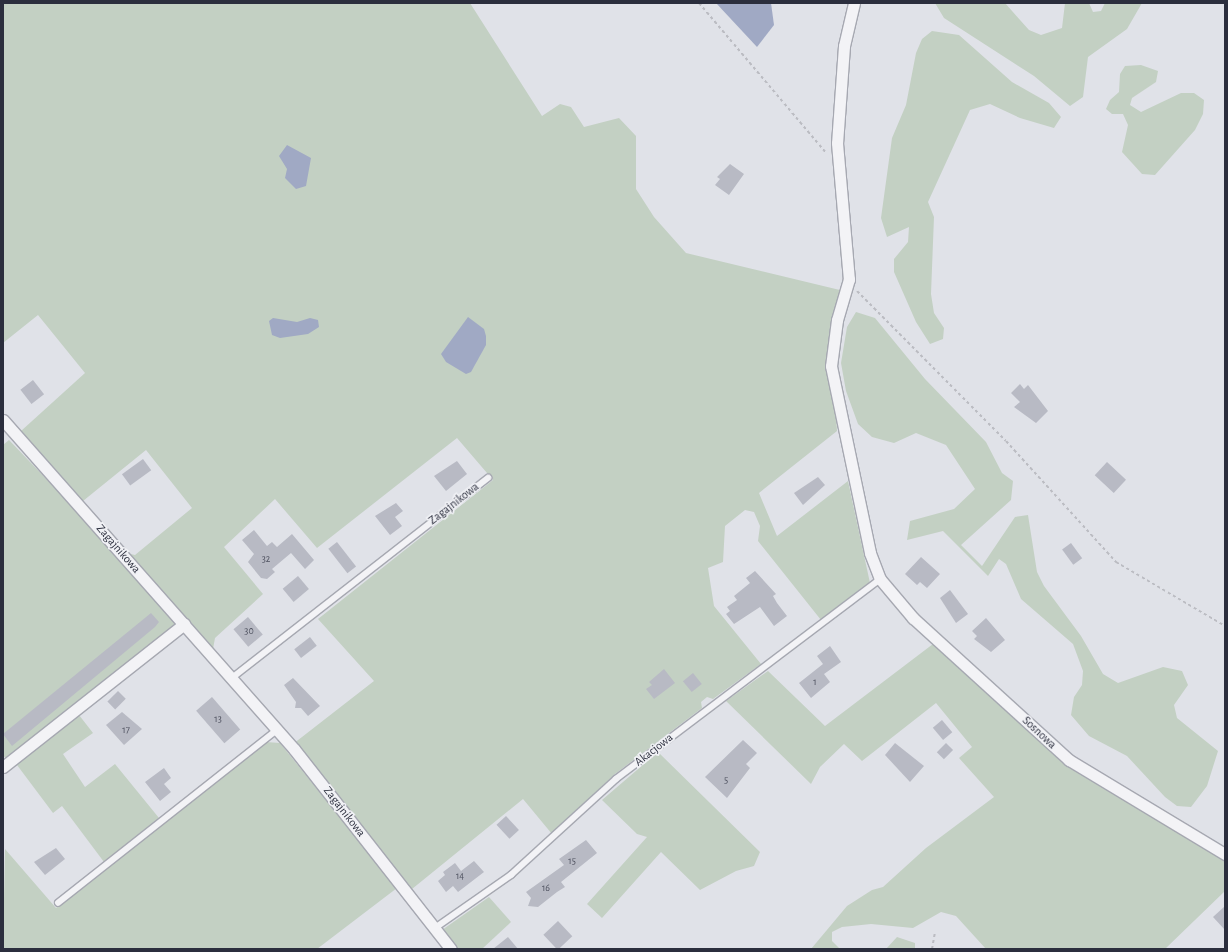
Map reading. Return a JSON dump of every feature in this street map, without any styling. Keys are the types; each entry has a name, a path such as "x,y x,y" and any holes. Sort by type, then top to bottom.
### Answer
{"street":[{"path":"849,279 839,170 840,88 854,3"},
{"name":"Sosnowa","path":"849,279 837,320 831,366 870,553 880,579 913,618 1069,760 1225,854"},
{"name":"Zagajnikowa","path":"3,420 277,730 451,949"},
{"path":"3,767 184,624"}],"lane":[{"name":"Zagajnikowa","path":"232,678 488,478"},
{"name":"Akacjowa","path":"434,928 511,875 622,774 880,579"},
{"path":"58,903 277,730"}],"path":[{"path":"699,3 839,170"},
{"path":"849,279 864,300 1006,441 1116,562 1225,626"},
{"path":"932,949 935,932"}],"green space":[{"path":"3,3 470,3 542,116 560,104 571,107 584,127 619,118 636,136 636,189 654,217 686,253 844,291 835,398 837,431 759,493 777,536 848,481 870,583 821,620 758,541 760,526 754,512 745,510 725,526 723,562 708,568 714,606 761,664 713,699 707,697 701,702 702,708 615,774 552,834 523,799 412,889 293,744 374,681 318,619 493,480 457,438 317,548 275,499 224,547 263,594 215,638 213,649 126,553 135,555 192,508 146,450 83,501 21,431 85,373 38,315 3,343"},
{"path":"935,3 1005,3 1029,30 1041,35 1062,28 1065,3 1089,3 1093,12 1101,11 1105,3 1142,3 1127,29 1088,57 1083,97 1070,106 1034,76 944,18"},
{"path":"932,31 959,35 1012,82 1049,103 1061,117 1054,128 1020,118 990,104 970,110 928,202 934,217 931,294 934,313 944,328 943,339 930,344 916,322 894,272 894,259 908,242 909,227 887,237 881,218 892,138 906,105 916,53 922,39"},
{"path":"1141,65 1158,71 1156,82 1132,98 1130,105 1141,112 1181,93 1194,93 1204,100 1203,114 1195,130 1155,175 1142,174 1122,152 1128,125 1123,114 1112,114 1106,109 1110,100 1119,92 1120,74 1125,66"},
{"path":"856,312 875,318 925,379 986,442 1002,473 1013,481 1011,500 961,545 982,566 1015,517 1028,515 1037,572 1044,586 1081,636 1103,674 1118,683 1163,667 1182,671 1188,685 1174,705 1177,718 1218,751 1207,786 1191,807 1177,806 1165,797 1127,756 1089,736 1071,715 1074,697 1082,685 1083,671 1073,644 1021,599 1006,564 999,559 988,576 943,531 907,540 910,521 954,509 975,489 946,445 916,433 894,443 872,437 858,424 846,391 841,363 847,327"},
{"path":"9,440 101,536 183,632 79,715 93,733 63,754 85,787 115,764 159,818 104,862 62,806 53,813 17,765 3,756 3,445"},
{"path":"933,644 1057,755 1225,859 1225,891 1165,949 986,949 956,916 941,912 913,928 871,924 842,927 832,932 832,941 840,949 811,949 847,906 872,890 883,887 926,848 994,797 959,758 972,747 936,703 862,761 844,744 820,767 811,784 726,701 768,671 825,726"},
{"path":"266,742 280,743 397,888 317,949 3,949 5,849 56,908"},
{"path":"658,752 760,852 754,866 736,871 700,890 661,852 602,918 587,904 647,837 637,834 602,800"},
{"path":"489,897 511,922 482,949 458,949 442,930"},
{"path":"897,937 915,943 915,949 886,949"}],"water":[{"path":"716,3 771,3 774,25 757,47"},
{"path":"287,145 311,158 306,186 296,189 285,178 287,169 279,156"},
{"path":"468,317 484,329 486,345 471,372 466,374 446,362 441,354"},
{"path":"273,318 297,322 310,318 318,320 319,327 308,334 280,338 272,335 269,321"}],"building":[{"path":"730,164 744,174 729,195 715,185 720,179 717,177"},
{"path":"33,380 44,394 31,404 20,390"},
{"path":"1020,384 1024,389 1028,385 1048,411 1036,423 1014,407 1020,402 1011,393"},
{"path":"143,459 151,470 130,486 122,474"},
{"path":"457,461 467,474 446,491 434,476"},
{"path":"1107,462 1126,480 1114,493 1095,475"},
{"path":"818,477 825,485 803,505 794,493"},
{"path":"396,503 403,511 395,517 402,526 390,535 375,516"},
{"path":"254,530 267,546 272,542 277,547 292,534 314,560 305,569 291,553 272,569 275,572 267,579 261,578 248,562 254,554 242,540"},
{"path":"337,542 356,566 347,573 328,549"},
{"path":"1071,543 1082,558 1073,565 1062,549"},
{"path":"921,557 940,574 927,588 920,582 917,585 905,574"},
{"path":"755,571 776,594 773,596 787,616 774,626 760,607 734,624 726,614 730,611 727,607 737,600 734,596 750,583 746,578"},
{"path":"298,576 309,589 294,602 283,589"},
{"path":"950,590 968,614 956,623 940,598"},
{"path":"151,613 159,622 155,627 12,746 3,734"},
{"path":"248,617 263,635 248,647 233,629"},
{"path":"986,618 1005,640 991,652 974,639 977,636 972,631"},
{"path":"310,637 317,646 301,658 294,649"},
{"path":"830,646 841,662 824,674 830,682 811,698 799,683 823,664 817,656"},
{"path":"664,669 675,683 654,699 646,689 652,685 649,682"},
{"path":"693,673 702,684 692,692 683,681"},
{"path":"293,678 320,706 308,716 301,708 295,708 296,702 284,685"},
{"path":"118,691 126,699 115,709 107,702"},
{"path":"212,697 240,729 224,743 196,711"},
{"path":"122,712 142,729 124,745 106,725"},
{"path":"942,720 952,732 943,740 933,728"},
{"path":"743,740 757,753 746,764 750,768 727,798 705,777"},
{"path":"895,743 924,766 910,782 885,755"},
{"path":"946,743 953,750 944,759 937,752"},
{"path":"164,768 171,778 164,784 171,792 160,801 145,782"},
{"path":"506,816 519,830 509,839 496,825"},
{"path":"586,840 597,853 561,882 565,887 538,907 528,906 531,898 526,892 564,865 559,859"},
{"path":"56,848 65,859 45,875 34,862"},
{"path":"474,861 484,872 458,892 453,886 446,892 438,881 445,875 443,872 455,863 461,871"},
{"path":"1225,906 1225,930 1213,917"},
{"path":"558,921 572,936 559,949 557,949 543,935"},
{"path":"508,937 518,949 493,949"}]}
